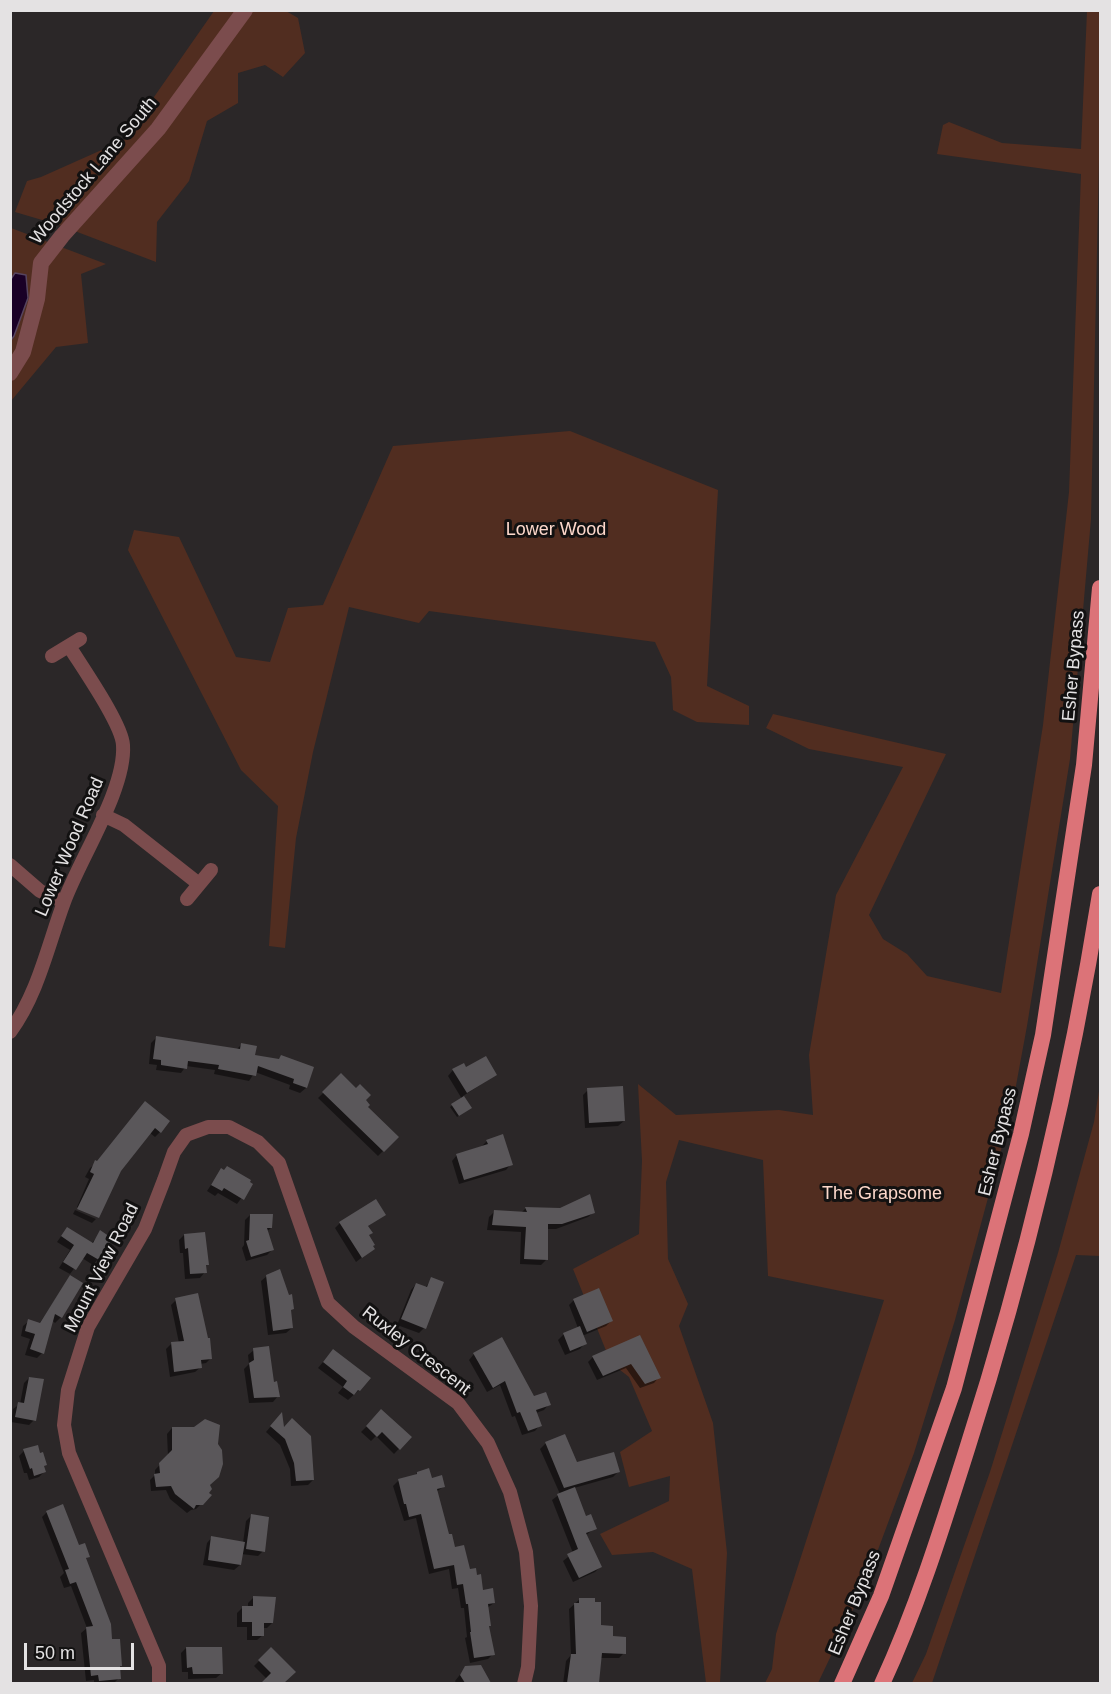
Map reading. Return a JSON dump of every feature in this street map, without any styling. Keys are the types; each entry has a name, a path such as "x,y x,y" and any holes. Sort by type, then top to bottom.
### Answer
{"highway":[{"name":"Esher Bypass","path":"842,1683 882,1596 954,1388 1021,1134 1043,1035 1084,765 1101,588"},
{"path":"882,1683 898,1649 946,1517 988,1382 1049,1158 1088,972 1101,894"}],"street":[{"name":"Woodstock Lane South","path":"10,373 23,352 37,299 41,263 62,236 158,129 245,10"},
{"name":"Lower Wood Road","path":"10,1032 29,1002 64,902 117,785 121,769 122,733 74,642 52,656"},
{"path":"103,815 124,825 199,884"},
{"path":"10,866 40,891 64,902"},
{"path":"187,899 212,870"},
{"name":"Mount View Road","path":"159,1683 159,1666 69,1453 64,1425 68,1390 88,1327 145,1229 174,1152 186,1135 208,1126 229,1127 258,1142 279,1163 300,1224"},
{"name":"Ruxley Crescent","path":"300,1224 328,1303 354,1327 458,1402 488,1443 510,1492 526,1552 531,1606 528,1667 524,1683"}],"green space":[{"path":"214,11 286,11 298,18 305,53 283,77 265,65 238,73 238,103 207,121 189,181 157,222 156,262 59,225 15,212 27,181 124,140"},
{"name":"The Grapsome","path":"1087,11 1100,11 1100,115 1091,519 1070,759 1015,1091 955,1320 914,1453 866,1582 818,1683 765,1683 772,1669 776,1634 884,1300 768,1276 763,1160 679,1140 666,1182 668,1259 688,1304 679,1326 713,1423 727,1553 720,1683 706,1683 692,1569 653,1552 612,1555 600,1534 669,1501 670,1476 629,1487 620,1452 652,1431 629,1377 611,1363 573,1269 639,1234 642,1161 638,1084 676,1115 779,1110 813,1115 809,1055 836,895 903,767 809,749 766,728 773,714 946,754 869,915 883,939 907,954 927,976 1001,993 1043,725 1069,492 1081,174 937,154 943,125 949,122 1002,143 1081,149"},
{"path":"11,228 106,264 81,274 88,343 56,347 11,401 11,340 14,336 15,274 11,279"},
{"name":"Lower Wood","path":"570,431 718,490 707,686 749,706 749,725 697,722 673,710 671,677 655,642 429,611 419,623 349,607 313,752 296,838 285,948 269,946 278,806 241,770 128,550 134,530 179,537 236,657 270,662 288,608 323,605 393,446"},
{"path":"1100,1085 1100,1256 1076,1255 932,1683 912,1683 926,1654 990,1472 1058,1253 1094,1122"}],"shaded area":[{"path":"15,273 26,275 28,298 11,340 11,279"}],"building":[{"path":"156,1036 240,1049 241,1043 257,1046 255,1055 279,1059 281,1055 314,1067 307,1088 293,1083 294,1079 258,1066 256,1076 218,1069 219,1065 188,1061 187,1069 161,1065 161,1060 153,1059"},
{"path":"486,1056 497,1075 467,1093 452,1069 464,1063 466,1067"},
{"path":"341,1073 356,1088 360,1084 371,1095 366,1100 370,1105 368,1107 399,1137 384,1152 322,1092"},
{"path":"623,1086 625,1121 589,1123 587,1088"},
{"path":"464,1096 472,1108 459,1116 451,1104"},
{"path":"145,1101 170,1121 161,1133 155,1128 121,1171 99,1218 77,1209 94,1174 90,1172 95,1160 97,1161"},
{"path":"503,1134 513,1165 464,1180 456,1154 488,1144 486,1140"},
{"path":"227,1166 251,1180 253,1184 244,1200 224,1188 222,1191 211,1185 221,1168 224,1170"},
{"path":"590,1194 595,1213 562,1224 548,1224 548,1260 524,1259 526,1227 492,1225 494,1210 527,1212 525,1207 560,1208"},
{"path":"376,1199 386,1215 368,1226 373,1233 369,1235 375,1249 362,1258 339,1222"},
{"path":"250,1214 273,1214 272,1228 267,1228 274,1250 251,1257 246,1241 249,1240"},
{"path":"67,1227 93,1243 100,1230 113,1239 99,1260 87,1253 76,1270 63,1262 74,1245 61,1236"},
{"path":"205,1232 209,1265 206,1265 207,1273 190,1274 188,1248 185,1249 184,1234"},
{"path":"280,1269 289,1295 292,1294 293,1328 273,1331 266,1275"},
{"path":"70,1275 83,1283 62,1318 55,1314 44,1354 30,1349 35,1334 25,1331 28,1319 40,1323"},
{"path":"431,1277 444,1282 426,1329 401,1319 416,1283 427,1287"},
{"path":"599,1288 613,1321 587,1332 573,1299"},
{"path":"198,1293 208,1338 210,1338 212,1359 201,1360 202,1368 174,1372 171,1342 184,1341 175,1298"},
{"path":"580,1326 587,1344 570,1351 563,1333"},
{"path":"640,1335 661,1378 645,1384 631,1364 603,1376 592,1356"},
{"path":"502,1337 534,1396 546,1392 551,1405 536,1410 542,1426 528,1431 520,1412 517,1413 505,1381 493,1388 473,1353"},
{"path":"269,1346 274,1382 277,1381 280,1397 254,1398 249,1363 254,1360 253,1348"},
{"path":"333,1349 371,1378 354,1395 343,1387 347,1381 323,1362"},
{"path":"29,1377 44,1379 36,1421 15,1417 18,1402 24,1403"},
{"path":"381,1409 412,1437 400,1450 382,1432 377,1437 366,1426"},
{"path":"282,1412 284,1427 292,1418 311,1436 314,1480 296,1481 294,1463 285,1439 270,1426"},
{"path":"205,1419 220,1425 218,1444 222,1450 223,1464 219,1477 210,1485 212,1489 209,1493 212,1495 203,1505 196,1505 194,1509 175,1494 171,1486 156,1487 154,1474 160,1473 159,1463 172,1450 172,1427 194,1427"},
{"path":"565,1434 577,1462 614,1452 620,1472 564,1488 545,1442"},
{"path":"38,1445 47,1465 44,1466 46,1472 34,1476 23,1449"},
{"path":"429,1468 432,1478 442,1475 445,1487 437,1489 449,1534 452,1534 455,1547 464,1545 470,1569 476,1568 477,1575 481,1574 483,1590 493,1588 495,1603 488,1604 491,1626 489,1626 495,1655 474,1658 468,1604 466,1604 463,1584 457,1585 454,1565 434,1569 421,1514 409,1517 406,1504 404,1504 398,1479"},
{"path":"575,1487 586,1516 591,1514 597,1529 586,1533 602,1567 579,1578 567,1554 578,1549 557,1494"},
{"path":"63,1504 79,1545 85,1543 90,1557 86,1558 111,1624 112,1639 120,1639 121,1679 99,1681 98,1675 91,1676 86,1627 93,1626 76,1582 70,1584 65,1570 69,1569 46,1511"},
{"path":"251,1514 269,1517 265,1552 246,1549"},
{"path":"211,1536 245,1542 241,1565 208,1560"},
{"path":"253,1596 276,1597 273,1623 264,1623 264,1636 252,1636 252,1622 242,1622 242,1606 253,1606"},
{"path":"579,1598 595,1598 595,1602 601,1602 601,1625 613,1626 613,1636 626,1637 626,1654 602,1653 599,1683 567,1683 571,1654 576,1654 574,1603 579,1603"},
{"path":"186,1647 222,1647 223,1674 193,1674 192,1667 187,1668"},
{"path":"271,1647 296,1672 284,1683 261,1683 271,1673 258,1660"},
{"path":"481,1665 491,1683 465,1683 460,1675 465,1666"}]}
